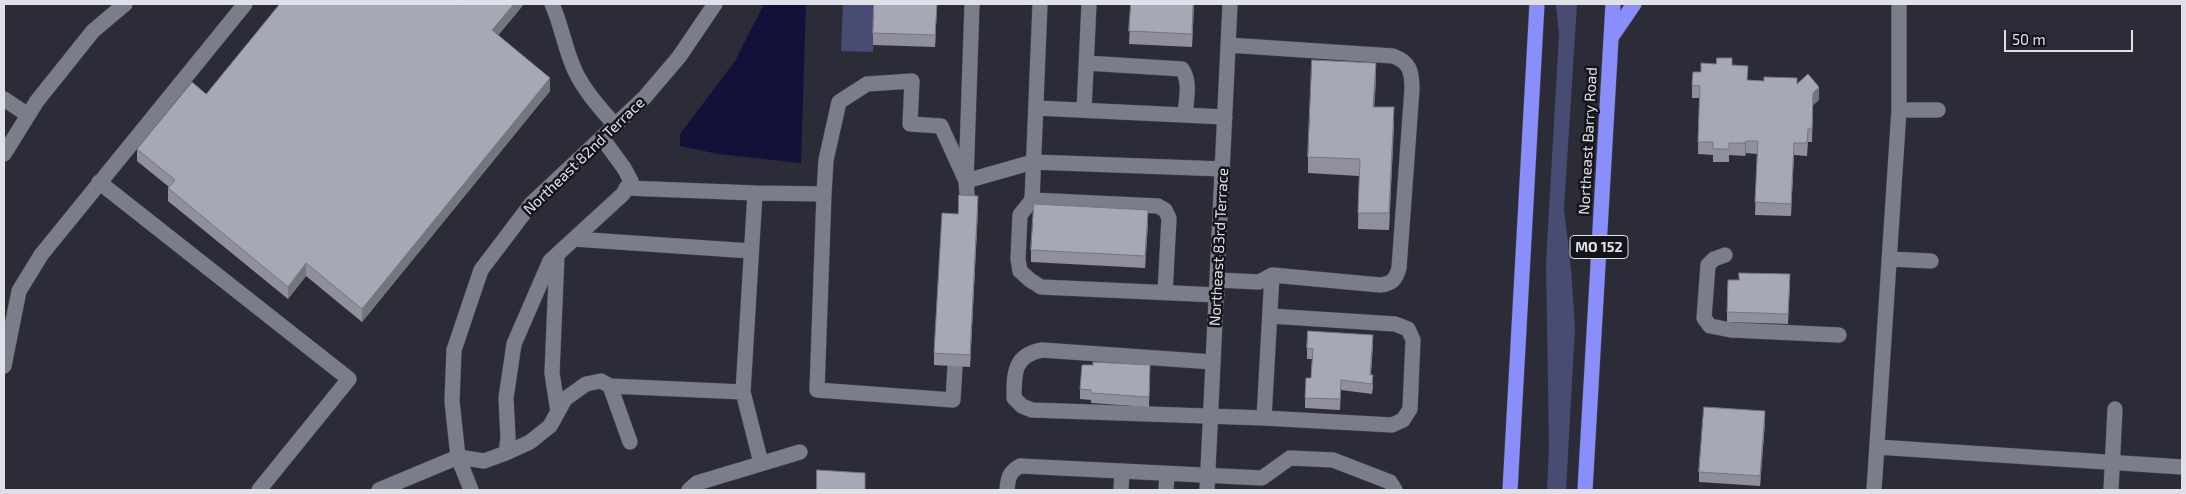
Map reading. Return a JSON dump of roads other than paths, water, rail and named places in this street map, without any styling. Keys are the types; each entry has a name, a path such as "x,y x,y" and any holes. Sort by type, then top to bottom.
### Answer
{"highway":[{"path":"1510,490 1537,4"},
{"name":"Northeast Barry Road","path":"1585,490 1613,4"},
{"path":"1611,37 1634,4"}],"street":[{"path":"4,154 39,98 93,31 125,4"},
{"path":"4,366 19,291 40,255 245,4"},
{"path":"552,4 576,72 590,96 615,125"},
{"name":"Northeast 82nd Terrace","path":"471,490 458,457 452,401 454,350 481,270 531,204 644,98 679,57 715,4"},
{"path":"968,208 966,181 972,4"},
{"path":"1040,4 1032,200 1020,215 1018,259 1020,271 1030,280 1041,287 1164,293 1259,282 1272,275 1380,285 1390,284 1396,277 1399,268 1412,76 1410,68 1404,60 1393,56 1228,45"},
{"path":"1084,110 1090,4"},
{"name":"Northeast 83rd Terrace","path":"1208,483 1230,4"},
{"path":"1874,490 1898,110 1899,4"},
{"path":"1086,63 1182,69 1186,75 1187,85 1185,115"},
{"path":"955,366 953,400 817,390 826,160 839,102 867,84 912,81 910,124 941,126 966,181"},
{"path":"4,99 28,115"},
{"path":"1036,108 1225,117"},
{"path":"1898,110 1938,110"},
{"path":"506,453 508,438 506,398 514,344 550,261 623,194 631,181 602,138"},
{"path":"966,181 1033,162 1223,169"},
{"path":"99,182 350,379 259,490"},
{"path":"626,188 824,194"},
{"path":"755,193 743,392 761,463"},
{"path":"1032,200 1158,206 1165,210 1169,218 1164,293"},
{"path":"574,239 751,251"},
{"path":"557,255 552,373 558,412"},
{"path":"1724,255 1708,264 1704,318 1710,326 1731,330 1838,335"},
{"path":"1889,259 1931,261"},
{"path":"1264,418 1272,275"},
{"path":"1213,362 1042,350 1029,352 1018,364 1014,380 1014,398 1022,406 1032,410 1264,418 1392,425 1403,420 1410,409 1413,340 1408,329 1395,324 1270,316"},
{"path":"379,490 458,457 484,461 530,442 550,426 565,399 586,384 601,381 610,386 743,392"},
{"path":"610,386 630,442"},
{"path":"2110,490 2115,409"},
{"path":"1877,447 2112,464 2182,467"},
{"path":"689,490 697,483 800,452"},
{"path":"1007,490 1008,480 1012,471 1020,466 1166,474 1208,483 1262,484 1290,458 1333,460 1390,482 1395,490"},
{"path":"1121,490 1122,471"},
{"path":"1166,474 1166,490"}]}
